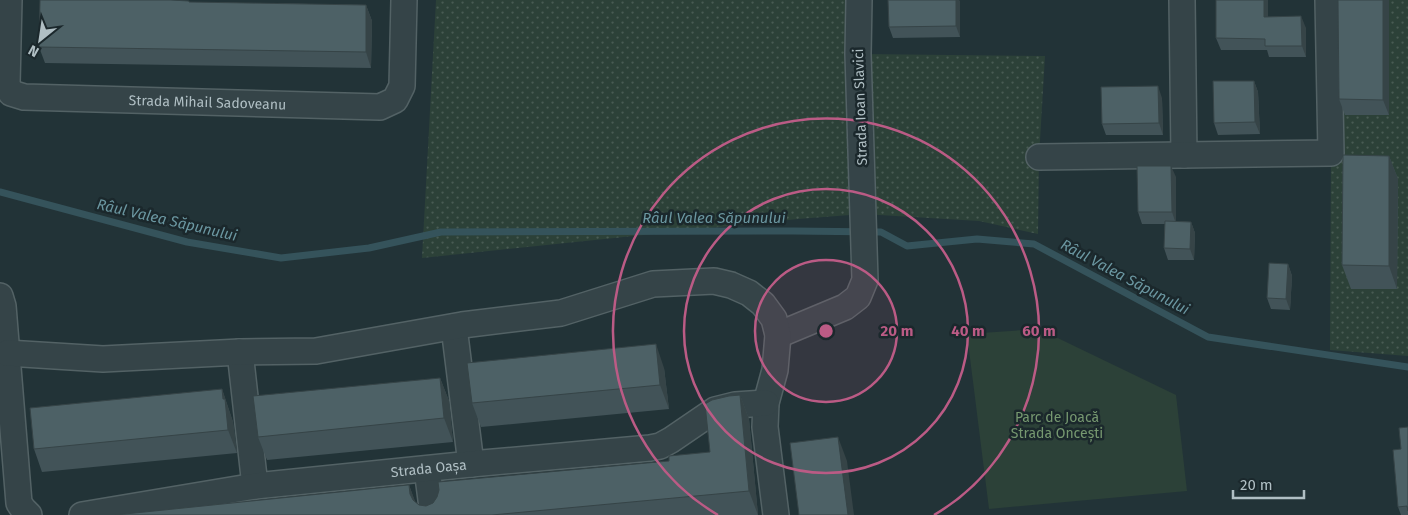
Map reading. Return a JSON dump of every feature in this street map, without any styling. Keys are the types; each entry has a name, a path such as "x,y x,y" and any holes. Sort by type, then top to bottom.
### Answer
{"street":[{"name":"Strada Mihail Sadoveanu","path":"9,0 7,84 12,93 24,97 380,107 395,100 402,86 404,0"},
{"name":"Strada Ioan Slavici","path":"778,335 845,307 858,297 865,280 858,54 859,0"},
{"path":"1182,0 1184,155"},
{"path":"1039,156 1330,153 1328,0"},
{"path":"7,352 104,358 240,352 316,351 454,327 560,313 654,284 714,281 732,285 749,292 763,304 774,319 778,335 776,370 766,403 766,427 776,515"},
{"path":"0,296 3,306 19,503 22,509 29,515"},
{"path":"454,327 471,464"},
{"path":"240,352 255,486"},
{"name":"Strada Oașa","path":"82,515 255,486 650,448 660,446 671,440 715,410 730,406 766,403"},
{"path":"427,469 433,515"}],"green space":[{"path":"436,0 859,0 859,54 1045,56 1039,157 1038,234 979,221 863,214 422,258"},
{"path":"1328,0 1408,0 1408,356 1330,350 1331,153"},
{"name":"Parc de Joacă Strada Oncești","path":"1039,329 1176,395 1187,491 989,509 967,334"}],"building":[{"path":"40,0 171,0 189,2 366,5 366,52 39,47"},
{"path":"888,0 956,0 956,26 889,27"},
{"path":"1216,0 1264,0 1264,17 1301,16 1302,46 1265,46 1265,39 1216,38"},
{"path":"1338,0 1383,0 1383,100 1339,99"},
{"path":"1213,81 1254,81 1255,122 1214,123"},
{"path":"1158,86 1159,123 1102,124 1101,87"},
{"path":"1343,155 1389,156 1389,266 1342,265"},
{"path":"1137,166 1171,166 1172,212 1138,212"},
{"path":"1165,221 1191,222 1190,249 1164,248"},
{"path":"1269,263 1288,264 1286,299 1267,298"},
{"path":"656,344 660,385 472,403 467,363"},
{"path":"440,378 444,418 258,437 253,396"},
{"path":"222,389 223,399 225,399 228,430 34,449 30,408"},
{"path":"740,395 749,491 492,515 115,515 408,485 413,500 419,505 426,506 433,503 437,497 439,490 438,482 669,461 669,456 710,452 705,404 712,400"},
{"path":"1408,427 1408,511 1407,506 1398,507 1393,450 1401,449 1399,428"},
{"path":"838,437 848,515 799,515 790,443"}],"waterway":[{"name":"Râul Valea Săpunului","path":"0,192 187,242 281,258 369,248 441,232 881,232 907,246 977,239 1034,244 1208,337 1408,367"}]}
